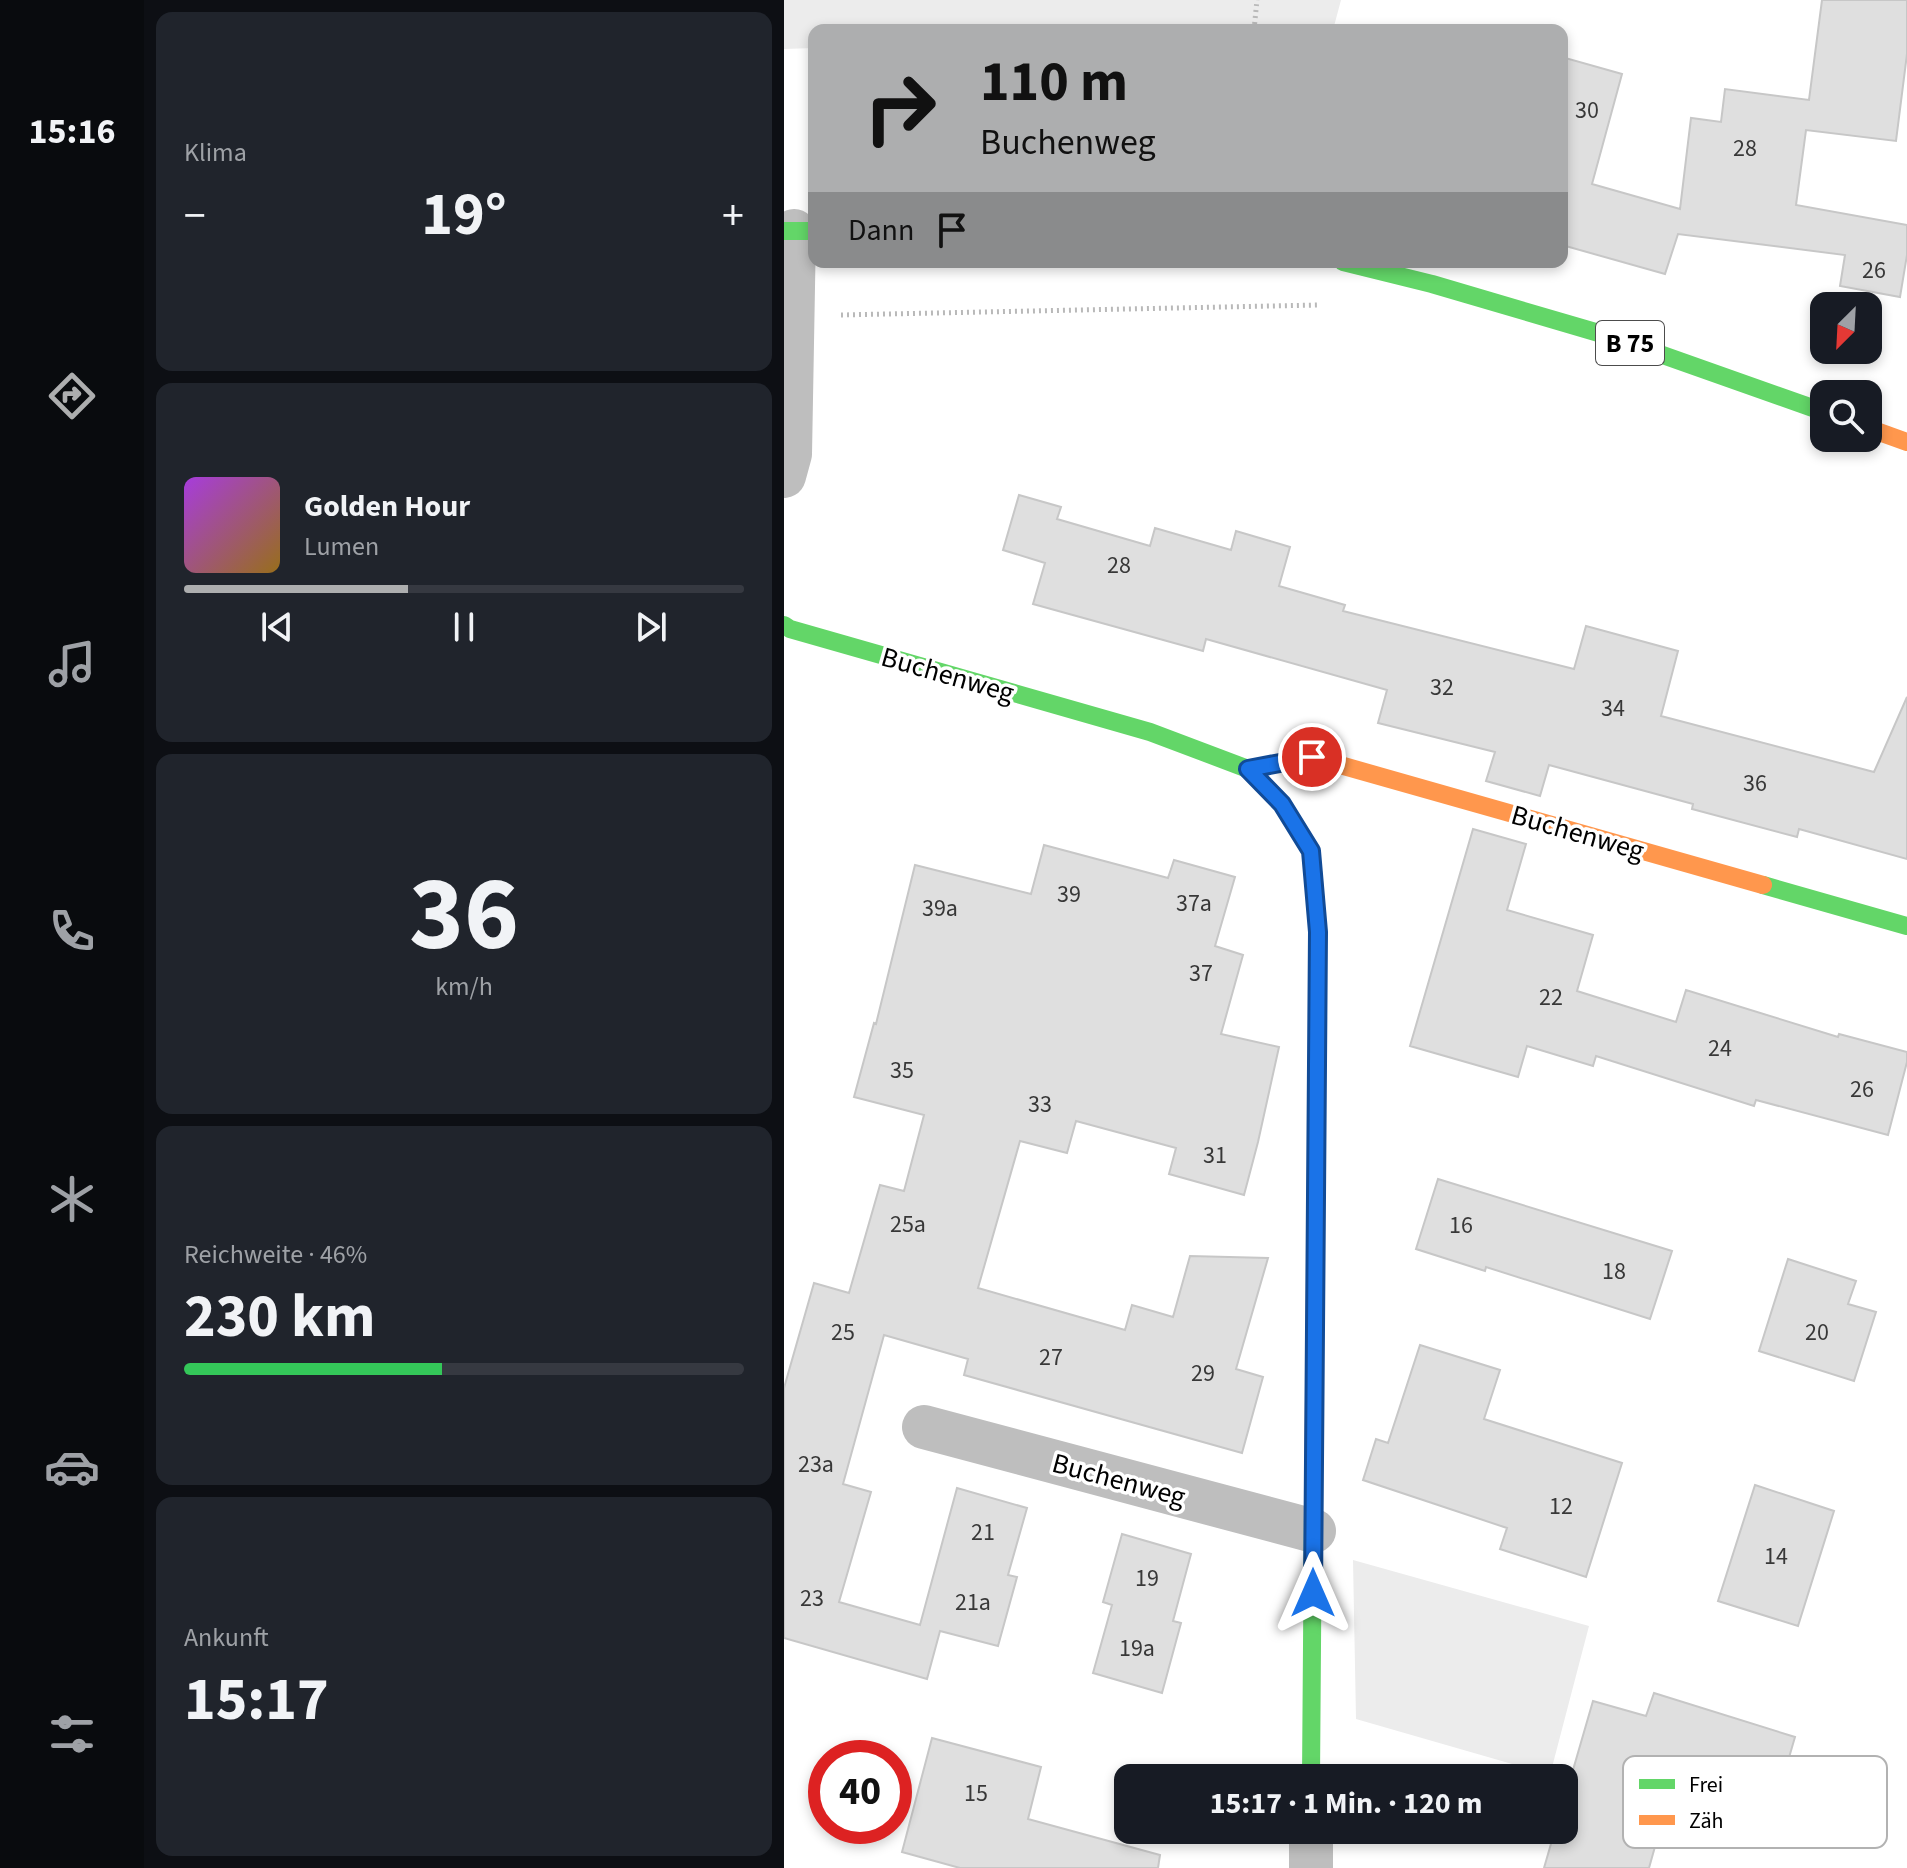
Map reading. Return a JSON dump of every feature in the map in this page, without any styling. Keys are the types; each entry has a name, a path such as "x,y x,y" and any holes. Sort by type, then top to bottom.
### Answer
{"street":[{"path":"784,476 790,454 797,231"},
{"name":"B 75","path":"1367,268 1609,336 1810,407"},
{"path":"1882,433 1907,442"},
{"name":"Buchenweg","path":"784,625 1150,732 1248,769 1282,804 1311,851 1318,932 1311,1764"},
{"name":"Buchenweg","path":"1248,769 1312,757 1907,926"},
{"name":"Buchenweg","path":"924,1427 1314,1531"},
{"path":"1311,1844 1311,1868"}],"path":[{"path":"1255,24 1257,0"},
{"path":"792,317 1331,305"}],"shaded area":[{"path":"784,0 1341,0 1335,24 808,24 808,48 784,49"},
{"path":"1353,1560 1589,1626 1553,1764 1512,1764 1356,1719"}],"building":[{"path":"1822,0 1907,0 1907,54 1896,141 1806,130 1796,205 1907,225 1907,255 1900,297 1840,286 1845,255 1678,234 1665,274 1568,247 1568,59 1622,74 1592,184 1680,209 1691,118 1721,122 1725,89 1809,100"},
{"path":"1019,495 1061,507 1057,519 1150,546 1155,528 1231,550 1236,531 1290,547 1279,586 1345,605 1343,611 1574,669 1586,626 1678,651 1661,716 1874,772 1907,697 1907,859 1799,829 1797,837 1692,809 1693,804 1549,765 1540,796 1486,781 1495,752 1378,723 1387,690 1206,639 1203,651 1033,604 1045,563 1003,550"},
{"path":"1473,829 1526,844 1507,910 1593,935 1577,991 1676,1022 1686,990 1838,1037 1839,1034 1907,1052 1888,1135 1756,1100 1754,1106 1596,1056 1593,1066 1527,1046 1518,1077 1410,1046"},
{"path":"1044,845 1168,878 1174,860 1235,877 1215,946 1243,955 1221,1034 1279,1047 1244,1195 1169,1174 1176,1148 1076,1121 1067,1153 1020,1141 978,1288 1125,1330 1132,1305 1173,1317 1190,1256 1268,1258 1236,1369 1263,1377 1242,1453 964,1375 968,1359 884,1335 843,1484 871,1492 839,1602 920,1625 957,1488 1027,1508 1008,1575 1017,1577 998,1646 940,1631 927,1679 784,1638 784,1388 814,1283 849,1293 880,1185 904,1191 924,1115 854,1097 876,1024 915,865 1031,894"},
{"path":"1438,1179 1672,1251 1650,1319 1486,1267 1485,1271 1416,1249"},
{"path":"1788,1259 1856,1281 1848,1304 1876,1312 1854,1381 1759,1351"},
{"path":"1420,1345 1500,1370 1484,1419 1622,1463 1586,1577 1500,1549 1507,1528 1363,1480 1376,1439 1388,1443"},
{"path":"1755,1485 1834,1511 1798,1626 1718,1601"},
{"path":"1122,1534 1191,1554 1173,1621 1181,1623 1162,1693 1093,1673 1112,1605 1103,1602"},
{"path":"1654,1693 1795,1737 1789,1756 1623,1756 1623,1848 1655,1848 1649,1868 1544,1868 1551,1844 1578,1844 1578,1764 1575,1764 1593,1701 1646,1716"},
{"path":"932,1738 1041,1767 1028,1819 1160,1855 1158,1868 960,1868 902,1852 904,1844 912,1844 912,1814"}],"traffic: fast":[{"path":"784,231 808,231"},
{"path":"1367,268 1609,336 1810,407"},
{"path":"784,625 1150,732 1248,769 1282,804 1311,851 1314,881"},
{"path":"1763,885 1907,926"},
{"path":"1311,1764 1313,1513"}],"traffic: slow":[{"path":"1882,433 1907,442"},
{"path":"1248,769 1312,757 1763,885"},
{"path":"1313,1513 1318,932 1314,881"}],"route":[{"path":"1312,757 1248,769 1282,804 1311,851 1318,932 1313,1593"}]}
